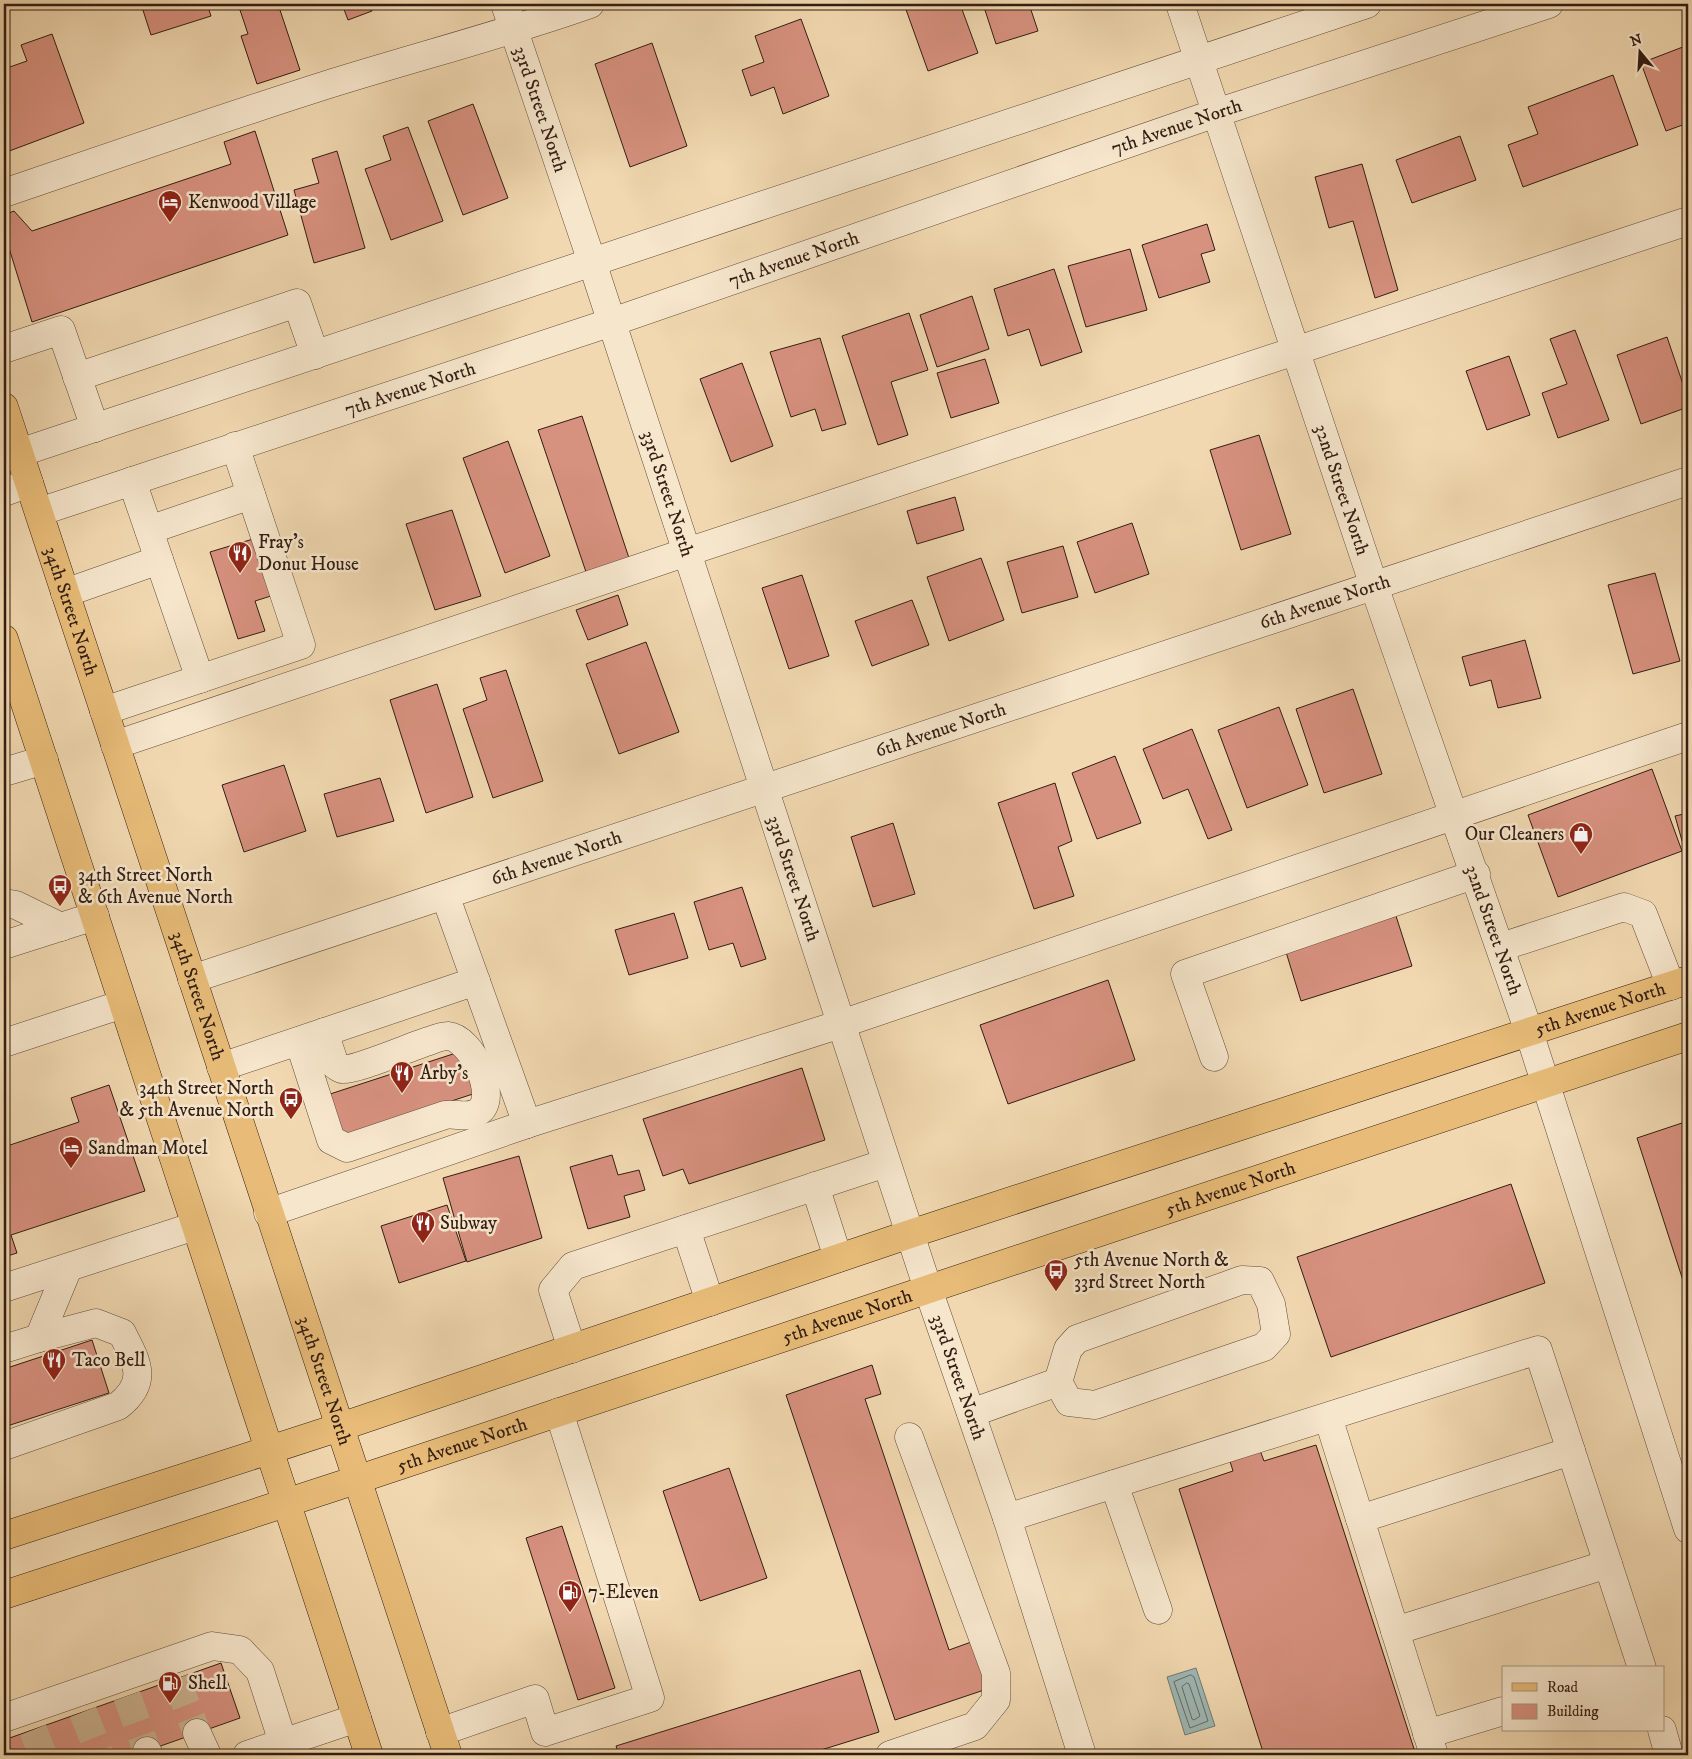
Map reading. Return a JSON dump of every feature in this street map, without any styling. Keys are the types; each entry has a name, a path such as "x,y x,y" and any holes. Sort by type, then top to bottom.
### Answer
{"main road":[{"name":"34th Street North","path":"4,407 268,1212 359,1479 444,1744"},
{"path":"4,639 369,1755"},
{"name":"5th Avenue North","path":"4,1536 340,1427 910,1234 1680,983"},
{"name":"5th Avenue North","path":"4,1595 359,1479 1545,1082 1688,1036"}],"street":[{"name":"33rd Street North","path":"505,4 612,322 886,1163 1007,1518 1082,1755"},
{"path":"4,193 323,86 514,30 590,4"},
{"name":"32nd Street North","path":"1180,4 1374,586 1501,947 1688,1529"},
{"path":"19,453 1367,4"},
{"name":"7th Avenue North","path":"38,512 612,322 1216,113 1549,4"},
{"path":"115,745 687,552 1688,221"},
{"path":"77,377 297,303 315,355"},
{"path":"4,349 61,330 95,428"},
{"path":"104,711 301,644 235,446"},
{"path":"132,481 200,678"},
{"name":"6th Avenue North","path":"192,979 1688,481"},
{"path":"4,492 29,483"},
{"path":"149,530 251,496"},
{"path":"65,593 159,560"},
{"path":"268,1212 527,1124 841,1024 1456,817 1688,736"},
{"path":"4,772 44,760"},
{"path":"1214,1057 1186,974 1476,874"},
{"path":"445,895 527,1124"},
{"path":"4,903 16,905 61,927"},
{"path":"1501,947 1624,908 1643,914 1680,983"},
{"path":"4,945 94,916"},
{"path":"221,1067 476,981"},
{"path":"4,1043 123,1004"},
{"path":"299,1041 331,1140 338,1145 347,1148 445,1115 453,1113 464,1116 476,1113 483,1108 487,1097 476,1059 463,1043 448,1036 402,1049 352,1068 342,1069 335,1066 324,1032"},
{"path":"572,1348 553,1290 574,1266 886,1163"},
{"path":"815,1186 838,1258"},
{"path":"4,1288 195,1226"},
{"path":"686,1229 710,1302"},
{"path":"40,1338 68,1268"},
{"path":"1242,1280 1260,1281 1271,1304 1276,1334 1264,1347 1095,1405 1069,1402 1058,1382 1068,1349 1077,1340 1086,1336 1242,1280"},
{"path":"4,1350 96,1323 122,1333 134,1355 138,1376 132,1395 118,1406 4,1446"},
{"path":"1007,1518 1538,1350 1641,1666"},
{"path":"971,1413 1058,1382"},
{"path":"444,1744 535,1699 545,1732 650,1698 559,1412"},
{"path":"1328,1417 1430,1745 1502,1711"},
{"path":"890,1755 975,1726 996,1700 996,1673 909,1437"},
{"path":"1360,1519 1571,1451"},
{"path":"1114,1484 1158,1610"},
{"path":"1395,1631 1608,1564"},
{"path":"21,1719 79,1702 173,1669 212,1646 240,1650 260,1671 286,1749"},
{"path":"246,1755 286,1749 357,1718"},
{"path":"1663,1732 1670,1755"}],"water":[{"path":"1196,1668 1215,1726 1185,1735 1167,1677"}],"building":[{"path":"141,4 207,4 211,16 151,35"},
{"path":"238,4 278,4 300,70 257,84 241,36 248,34"},
{"path":"342,4 370,4 372,11 348,20"},
{"path":"904,4 960,4 978,53 928,71"},
{"path":"983,4 1029,4 1038,31 996,44"},
{"path":"801,19 829,96 783,114 774,87 751,96 742,70 764,62 755,36"},
{"path":"52,34 84,123 4,153 4,69 27,61 21,45"},
{"path":"652,43 687,146 630,167 595,64"},
{"path":"1688,45 1688,123 1666,131 1641,63"},
{"path":"1613,75 1638,145 1523,187 1508,145 1538,134 1528,107"},
{"path":"473,104 508,198 463,215 428,121"},
{"path":"408,127 443,221 391,240 365,169 391,160 383,136"},
{"name":"Kenwood Village","path":"255,131 288,235 32,322 4,232 4,215 14,211 32,231 231,164 224,142"},
{"path":"1460,136 1476,180 1412,203 1396,160"},
{"path":"337,151 365,248 314,263 294,190 319,183 312,159"},
{"path":"1362,164 1398,290 1375,298 1353,221 1329,228 1315,177"},
{"path":"1207,224 1215,250 1201,254 1210,282 1159,298 1142,245"},
{"path":"1130,249 1147,310 1086,327 1068,266"},
{"path":"1054,269 1082,352 1041,366 1029,329 1008,336 994,289"},
{"path":"972,296 989,349 937,367 920,315"},
{"path":"909,313 928,370 891,382 908,435 878,445 842,336"},
{"path":"1575,330 1609,420 1558,438 1542,393 1567,384 1550,339"},
{"path":"1667,337 1688,399 1688,407 1641,424 1617,355"},
{"path":"820,338 846,424 822,431 815,409 791,417 770,352"},
{"path":"1509,356 1530,415 1487,430 1466,371"},
{"path":"985,359 999,403 951,418 937,373"},
{"path":"742,363 773,446 731,462 700,379"},
{"path":"582,416 629,558 586,572 538,430"},
{"path":"1259,435 1291,534 1241,550 1210,450"},
{"path":"508,441 550,556 505,573 463,458"},
{"path":"955,497 964,530 917,544 907,511"},
{"path":"452,510 481,596 435,610 406,524"},
{"path":"1132,523 1149,574 1095,593 1077,542"},
{"name":"Fray's Donut House","path":"253,539 271,596 255,601 265,631 238,639 210,552"},
{"path":"1063,546 1078,597 1022,613 1007,562"},
{"path":"981,558 1004,620 949,641 927,577"},
{"path":"1655,573 1680,661 1633,674 1608,585"},
{"path":"802,575 829,656 789,669 762,588"},
{"path":"618,595 628,625 588,640 576,610"},
{"path":"912,600 929,645 872,666 855,621"},
{"path":"1525,640 1541,698 1498,708 1491,680 1470,686 1462,657"},
{"path":"646,642 679,732 619,754 586,664"},
{"path":"506,670 543,781 493,798 463,709 487,700 480,678"},
{"path":"437,684 473,797 426,813 390,700"},
{"path":"1353,689 1382,774 1324,793 1296,709"},
{"path":"1279,707 1308,785 1247,808 1218,730"},
{"path":"1192,729 1232,830 1208,839 1188,789 1163,799 1143,749"},
{"path":"1115,756 1141,823 1097,839 1072,773"},
{"path":"284,765 306,831 244,852 222,785"},
{"path":"1652,769 1682,851 1558,897 1528,815"},
{"path":"380,778 394,821 337,837 324,794"},
{"path":"1055,783 1072,841 1058,847 1074,896 1034,909 998,803"},
{"path":"1688,813 1688,862 1675,816"},
{"path":"893,823 915,894 873,907 851,837"},
{"path":"742,887 766,959 741,967 733,943 709,950 694,902"},
{"path":"674,913 688,958 629,975 615,930"},
{"path":"1396,916 1412,966 1301,1001 1286,952"},
{"path":"1108,980 1135,1060 1008,1104 980,1025"},
{"name":"Arby's","path":"456,1053 465,1059 476,1093 341,1137 327,1095"},
{"path":"802,1068 825,1140 689,1184 683,1169 663,1176 643,1119"},
{"name":"Sandman Motel","path":"109,1085 145,1191 11,1235 17,1253 4,1257 4,1147 79,1122 71,1098"},
{"path":"1688,1121 1688,1296 1637,1138"},
{"path":"612,1155 618,1175 639,1170 645,1190 624,1196 630,1217 588,1229 570,1167"},
{"path":"519,1156 542,1238 467,1262 443,1178"},
{"path":"1511,1184 1545,1283 1331,1357 1297,1257"},
{"name":"Subway","path":"447,1205 466,1261 399,1283 381,1226"},
{"name":"Taco Bell","path":"92,1340 109,1393 4,1427 4,1369"},
{"path":"872,1365 881,1394 865,1399 949,1650 974,1641 990,1688 895,1720 786,1395"},
{"path":"1258,1445 1264,1461 1316,1445 1416,1755 1264,1755 1179,1489 1233,1471 1228,1455"},
{"path":"729,1468 767,1578 700,1601 663,1491"},
{"name":"7-Eleven","path":"562,1526 615,1688 578,1700 526,1538"},
{"name":"Shell","path":"221,1663 240,1718 135,1755 4,1755 4,1740"},
{"path":"860,1670 879,1732 805,1755 619,1755 616,1746"}],"tunnel":[{"path":"176,1679 197,1733"},
{"path":"127,1696 147,1751"},
{"path":"83,1712 100,1755"},
{"path":"33,1730 43,1755"}],"place":[{"name":"Kenwood Village","path":"170,223"},
{"name":"Fray's Donut House","path":"240,574"},
{"name":"Our Cleaners","path":"1581,855"},
{"name":"34th Street North & 6th Avenue North","path":"60,907"},
{"name":"Arby's","path":"402,1094"},
{"name":"34th Street North & 5th Avenue North","path":"291,1120"},
{"name":"Sandman Motel","path":"71,1169"},
{"name":"Subway","path":"423,1244"},
{"name":"5th Avenue North & 33rd Street North","path":"1056,1292"},
{"name":"Taco Bell","path":"54,1381"},
{"name":"7-Eleven","path":"570,1613"},
{"name":"Shell","path":"170,1704"}]}
